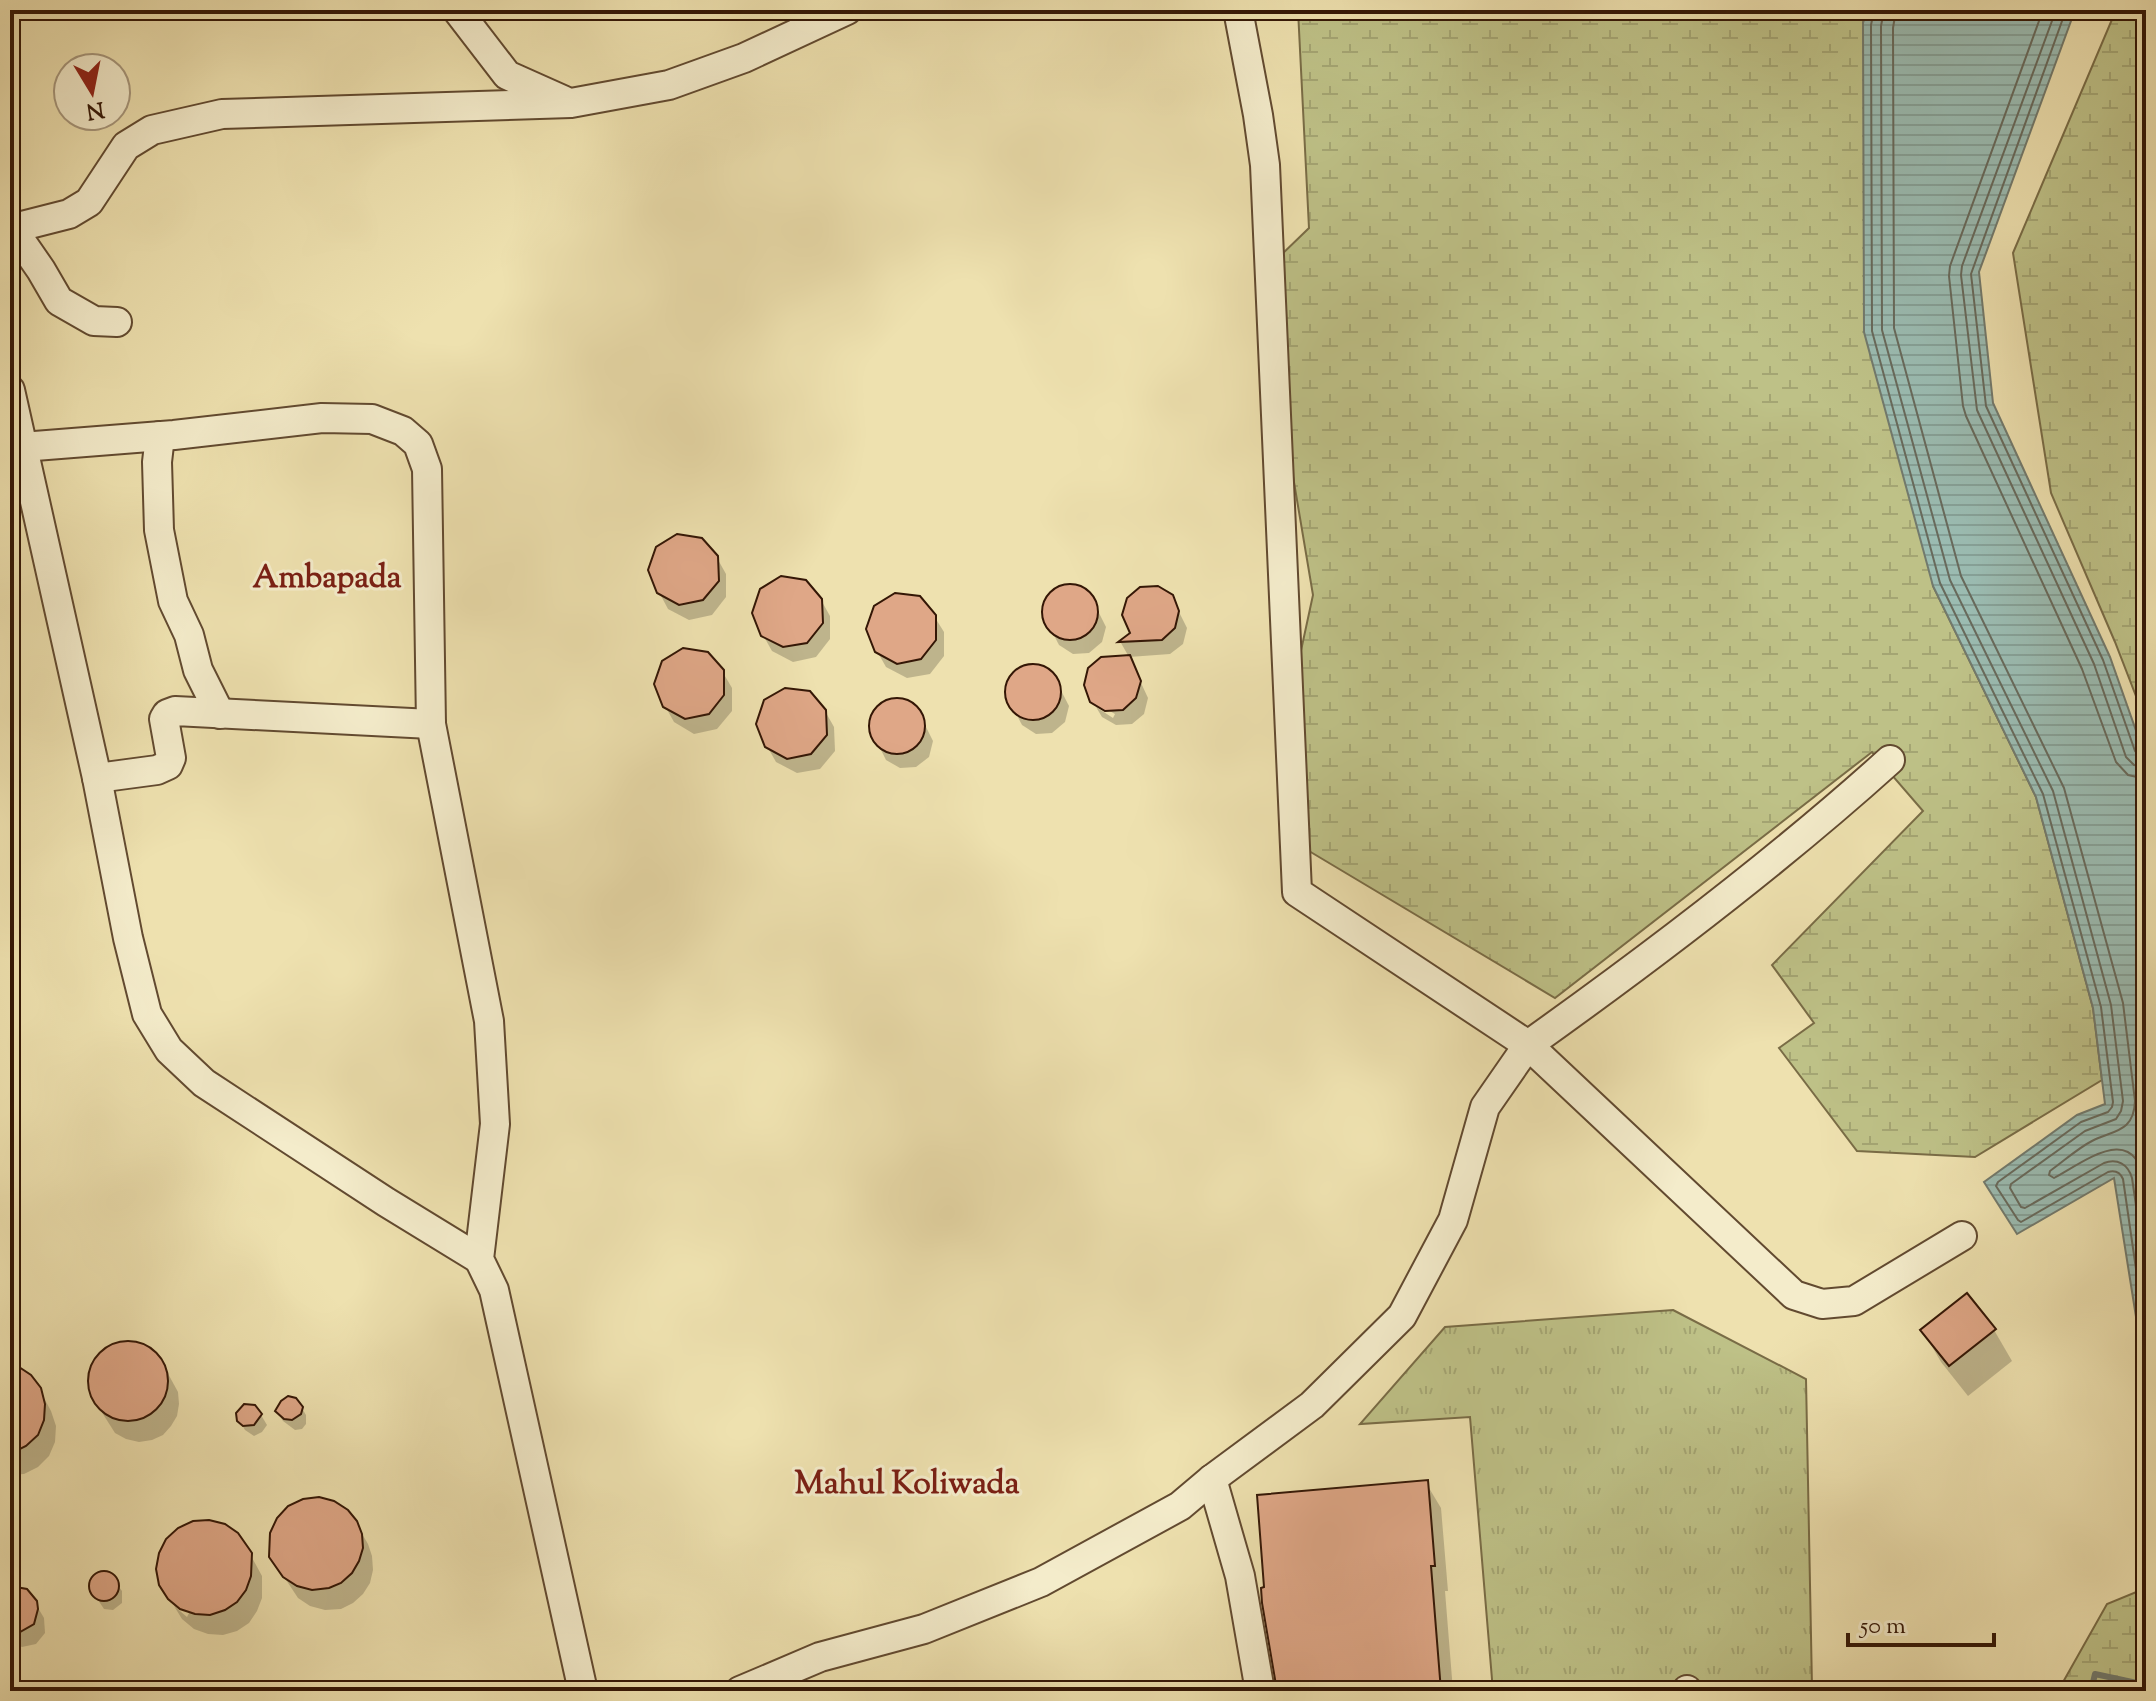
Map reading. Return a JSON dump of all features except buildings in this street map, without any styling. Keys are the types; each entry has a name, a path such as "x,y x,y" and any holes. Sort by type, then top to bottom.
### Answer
{"street":[{"path":"457,10 507,75 571,103"},
{"path":"10,229 69,214 89,202 126,146 152,130 222,114 571,103 669,85 744,58 847,10"},
{"path":"1238,10 1265,165 1297,892 1528,1045 1794,1295 1822,1304 1854,1301 1962,1236"},
{"path":"10,242 23,244 59,301 94,321 117,322"},
{"path":"10,390 147,1014 169,1050 204,1083 479,1259"},
{"path":"22,447 322,418 372,419 403,431 418,444 427,469 431,724 489,1021 495,1124 479,1259 494,1290 583,1691"},
{"path":"160,436 157,462 159,530 173,601 189,635 198,670 220,714"},
{"path":"97,778 157,770 168,765 171,758 164,719 175,711 431,724"},
{"path":"740,1691 820,1657 924,1629 1041,1582 1180,1506 1312,1405 1402,1316 1453,1220 1485,1107 1528,1045 1627,974 1834,811 1890,760"},
{"path":"1212,1479 1240,1576 1260,1691"}],"green space":[{"path":"1298,10 1867,10 1863,23 1933,586 2036,797 2093,1008 2102,1080 1975,1157 1857,1151 1779,1048 1814,1023 1772,965 1923,811 1872,752 1555,998 1309,851 1294,683 1313,595 1283,417 1278,258 1309,228"},
{"path":"2116,10 2146,10 2146,722 2051,493 2013,253"},
{"path":"1673,1310 1806,1379 1812,1687 1493,1691 1470,1417 1360,1424 1445,1327"},
{"path":"2146,1588 2146,1691 2058,1691 2107,1604"}],"water":[{"path":"1867,10 2075,10 1979,272 1993,403 2110,657 2146,759 2146,1380 2114,1178 2017,1234 1984,1182 2077,1115 2105,1104 2093,1008 2036,797 1933,586 1864,332 1863,23"}],"waterway":[{"path":"2091,1691 2095,1674 2146,1685"}],"district":[{"name":"Ambapada","path":"327,576"},
{"name":"Mahul Koliwada","path":"907,1482"}]}
